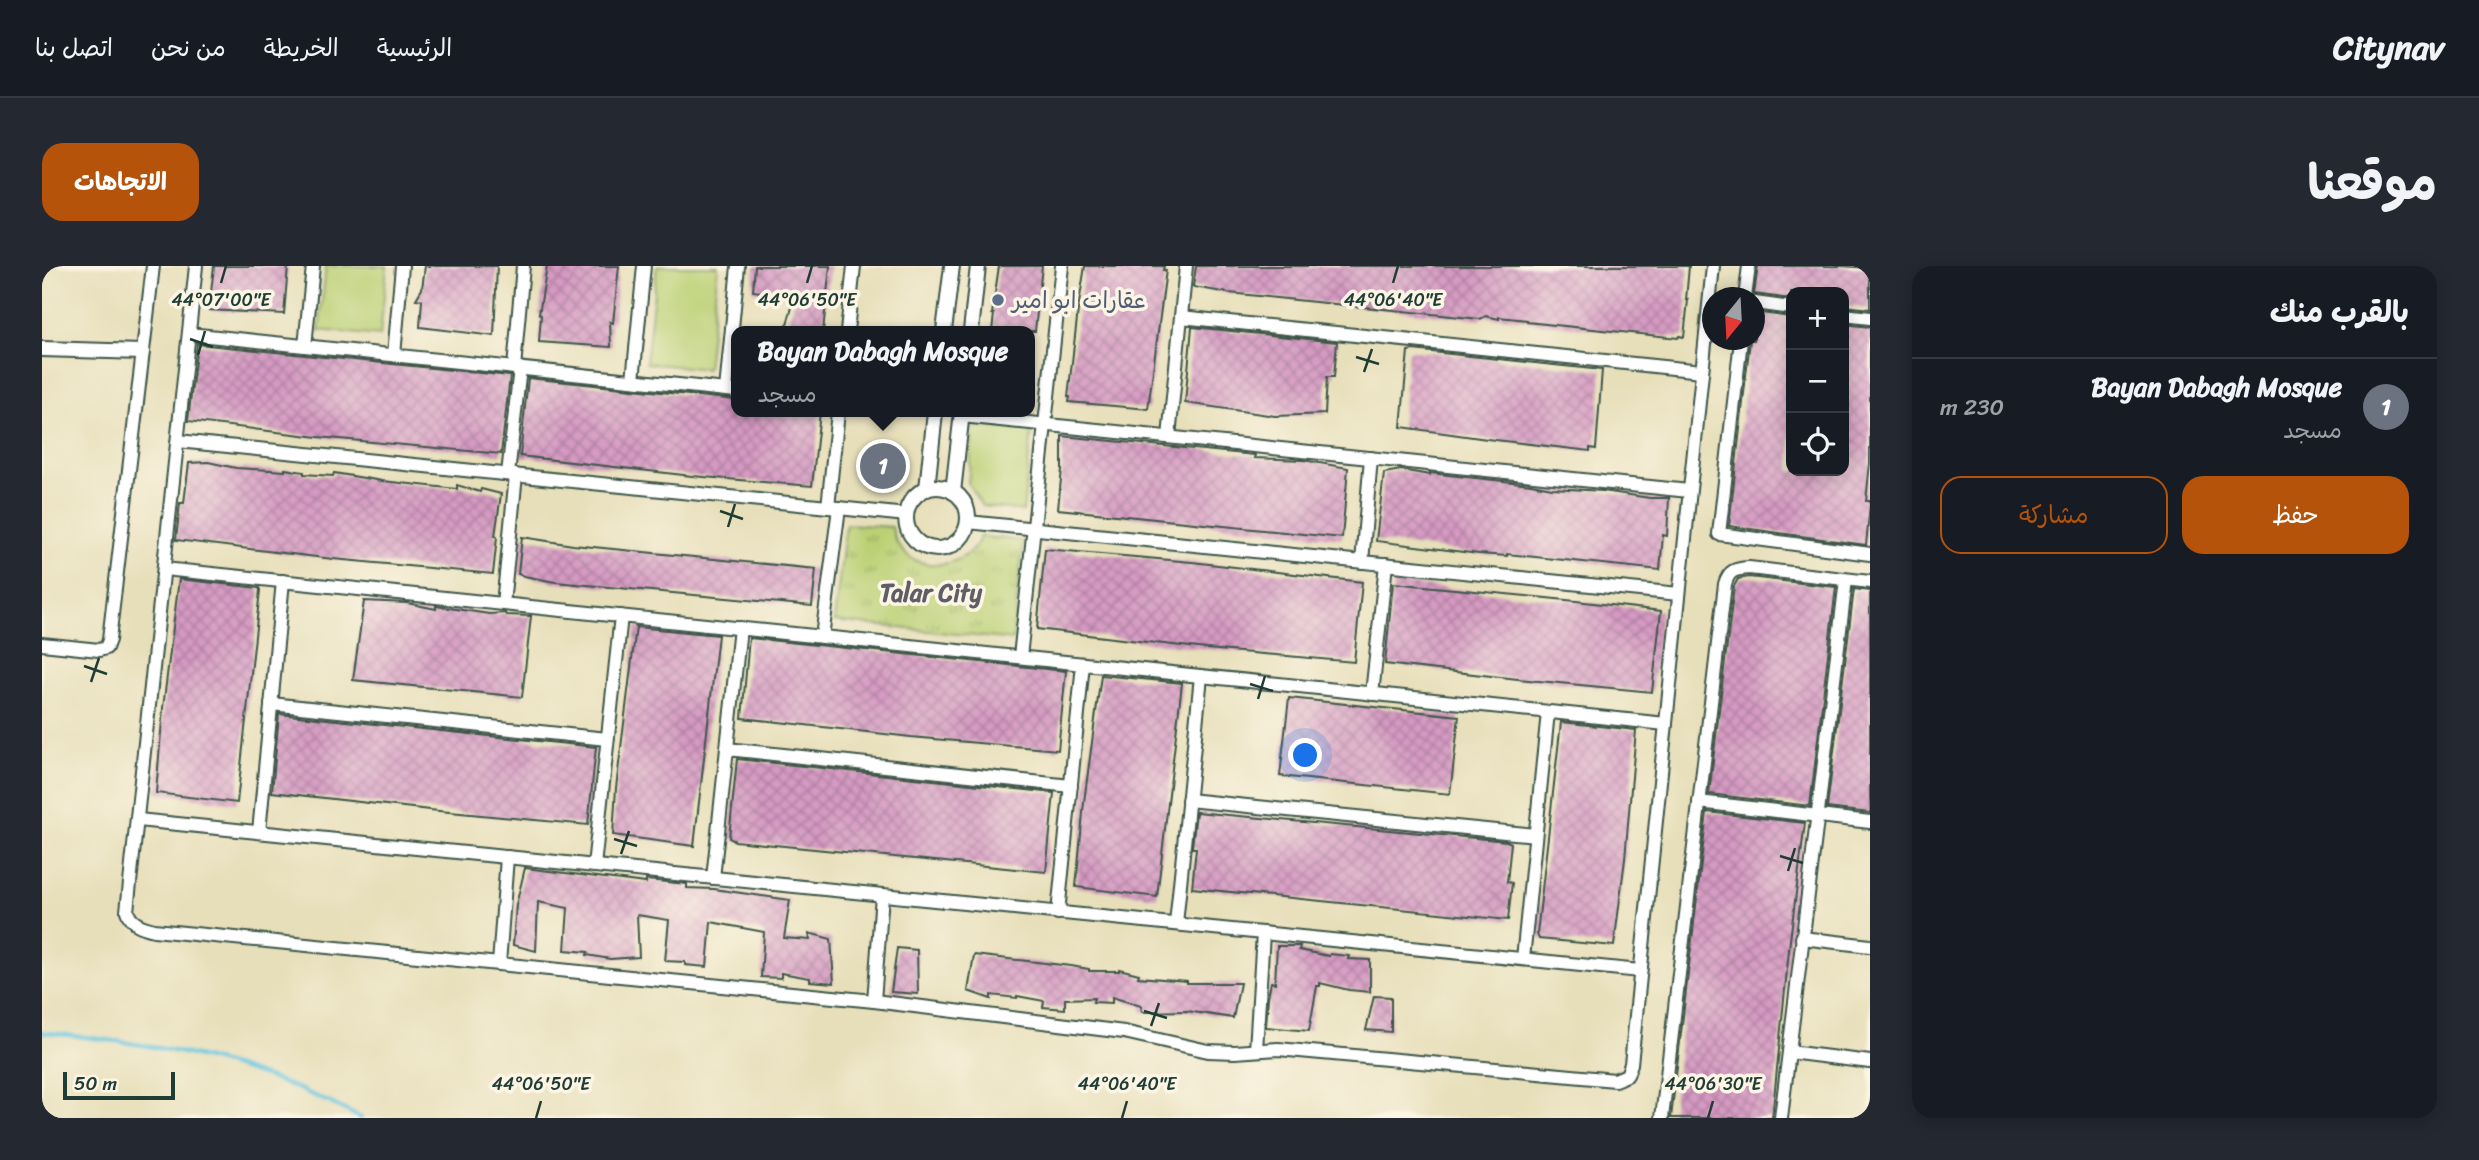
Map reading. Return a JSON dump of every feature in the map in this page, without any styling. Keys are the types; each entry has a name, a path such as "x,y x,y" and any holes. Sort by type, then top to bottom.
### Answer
{"street":[{"path":"42,644 99,650 106,648 109,640 153,266"},
{"path":"196,266 127,911 130,919 142,927 874,1001 1124,1032 1208,1051 1278,1049 1615,1080 1628,1075 1632,1064 1713,266"},
{"path":"305,346 313,266"},
{"path":"394,355 402,266"},
{"path":"503,604 523,266"},
{"path":"633,380 644,266"},
{"path":"735,326 738,266"},
{"path":"848,326 854,266"},
{"path":"945,326 951,266"},
{"path":"972,326 978,266"},
{"path":"1020,657 1062,266"},
{"path":"1169,437 1186,266"},
{"path":"1746,287 1749,266"},
{"path":"1765,304 1786,307"},
{"path":"1849,316 1870,318"},
{"path":"1181,317 1702,371"},
{"path":"189,334 731,390"},
{"path":"42,349 142,352"},
{"path":"1740,350 1719,534 1870,554"},
{"path":"822,637 834,508 838,417"},
{"path":"927,489 934,417"},
{"path":"953,492 962,417"},
{"path":"985,417 1689,491"},
{"path":"178,441 907,515"},
{"path":"1362,562 1371,458"},
{"path":"944,488 953,492 966,506 968,522 963,536 938,549 919,542 911,535 907,525 909,505 915,496 927,489 944,488"},
{"path":"968,522 1679,594"},
{"path":"1372,694 1386,564"},
{"path":"1662,1118 1728,574 1736,569 1749,568 1870,582"},
{"path":"164,569 1666,724"},
{"path":"1781,1118 1846,580"},
{"path":"259,832 283,581"},
{"path":"594,866 621,616"},
{"path":"713,878 740,628"},
{"path":"1058,913 1083,664"},
{"path":"1176,924 1201,676"},
{"path":"271,704 607,739"},
{"path":"1523,959 1548,712"},
{"path":"727,750 1071,786"},
{"path":"1188,800 1535,835"},
{"path":"1699,802 1870,822"},
{"path":"138,820 1640,971"},
{"path":"499,964 507,857"},
{"path":"874,1001 882,895"},
{"path":"1256,1050 1263,933"},
{"path":"1802,938 1870,946"},
{"path":"1789,1052 1870,1062"}],"green space":[{"path":"326,266 387,266 380,336 319,330"},
{"path":"657,266 718,266 707,369 646,363"},
{"path":"974,424 1032,430 1023,511 982,506 968,483"},
{"path":"846,524 892,527 902,550 921,562 932,564 944,564 967,554 977,544 980,536 1023,541 1013,640 834,621"}],"building":[{"path":"214,266 288,266 284,314 209,310"},
{"path":"425,266 497,266 494,336 420,327 422,300 416,299 422,289"},
{"path":"547,266 619,266 613,323 610,322 611,347 539,342 539,314"},
{"path":"755,266 830,266 824,326 786,326 795,297 753,291"},
{"path":"999,266 1042,266 1035,331 1035,326 993,326"},
{"path":"1085,266 1164,266 1163,270 1166,270 1148,409 1069,402"},
{"path":"1196,266 1689,266 1688,300 1684,337 1678,338 1499,317 1486,316 1480,319 1229,293 1193,287"},
{"path":"1758,266 1870,268 1870,309 1849,307 1849,287 1786,287 1786,298 1765,295 1765,287 1755,287"},
{"path":"1765,313 1786,316 1786,476 1849,476 1849,325 1870,327 1870,463 1866,501 1870,501 1870,505 1866,545 1729,526 1749,350 1765,350"},
{"path":"1192,327 1337,342 1334,377 1327,377 1325,414 1275,416 1185,403"},
{"path":"197,344 510,376 501,454 318,437 188,421"},
{"path":"1408,351 1602,370 1596,449 1590,448 1590,451 1401,427"},
{"path":"528,378 731,399 731,417 819,417 812,486 692,476 520,456"},
{"path":"1062,436 1255,455 1254,458 1303,460 1348,468 1342,538 1058,509"},
{"path":"208,462 236,468 285,469 304,474 333,476 334,473 457,489 457,485 480,492 481,489 501,494 493,574 333,559 176,540 180,503 184,503 189,463"},
{"path":"1401,470 1552,488 1669,498 1667,536 1663,535 1660,570 1507,554 1479,554 1376,541 1384,473"},
{"path":"522,537 573,545 816,569 812,606 555,582 524,576 518,574"},
{"path":"1045,549 1192,562 1362,582 1354,662 1207,649 1037,629"},
{"path":"1749,577 1836,587 1810,806 1709,794 1734,586 1738,579"},
{"path":"179,579 260,590 237,803 156,793 163,708"},
{"path":"1393,583 1661,611 1652,692 1385,664"},
{"path":"1854,589 1870,591 1870,813 1827,808"},
{"path":"364,601 531,616 522,697 353,680"},
{"path":"636,627 718,635 694,846 613,835 616,788"},
{"path":"749,638 1066,671 1058,750 742,718"},
{"path":"1101,675 1182,683 1157,897 1076,887"},
{"path":"1289,698 1459,716 1450,794 1280,776"},
{"path":"279,714 596,747 588,825 272,792"},
{"path":"1561,722 1636,730 1625,859 1614,946 1539,939 1537,934"},
{"path":"737,759 1054,793 1046,872 735,841 729,838"},
{"path":"1196,812 1507,841 1511,843 1507,882 1512,883 1508,920 1192,888 1196,848 1192,848"},
{"path":"1707,812 1805,823 1772,1118 1671,1118"},
{"path":"525,868 646,883 646,880 687,884 687,888 714,889 790,900 784,938 810,940 809,933 831,939 834,983 810,981 810,978 781,973 781,978 761,977 764,932 711,922 707,967 665,961 669,920 637,915 639,957 610,959 587,955 588,952 565,950 568,908 538,902 536,951 513,945 516,905"},
{"path":"1277,946 1300,946 1299,950 1370,960 1370,992 1320,983 1320,986 1317,986 1309,1031 1266,1027 1271,982 1275,983"},
{"path":"897,948 917,950 918,994 891,992"},
{"path":"974,955 1071,966 1089,971 1119,969 1139,974 1138,977 1187,983 1240,983 1233,1018 1187,1011 1142,1012 1141,1006 1112,997 1112,1003 1093,1002 1094,998 1065,999 1065,1009 1043,1007 1044,1001 991,995 991,999 968,991"},
{"path":"1374,996 1391,997 1391,1032 1366,1030"}],"waterway":[{"path":"42,1032 176,1051 231,1065 284,1083 361,1118"}],"place":[{"name":"عقارات ابو امير","path":"998,300"},
{"name":"Bayan Dabagh Mosque","path":"883,466"}],"district":[{"name":"Talar City","path":"931,593"}]}
